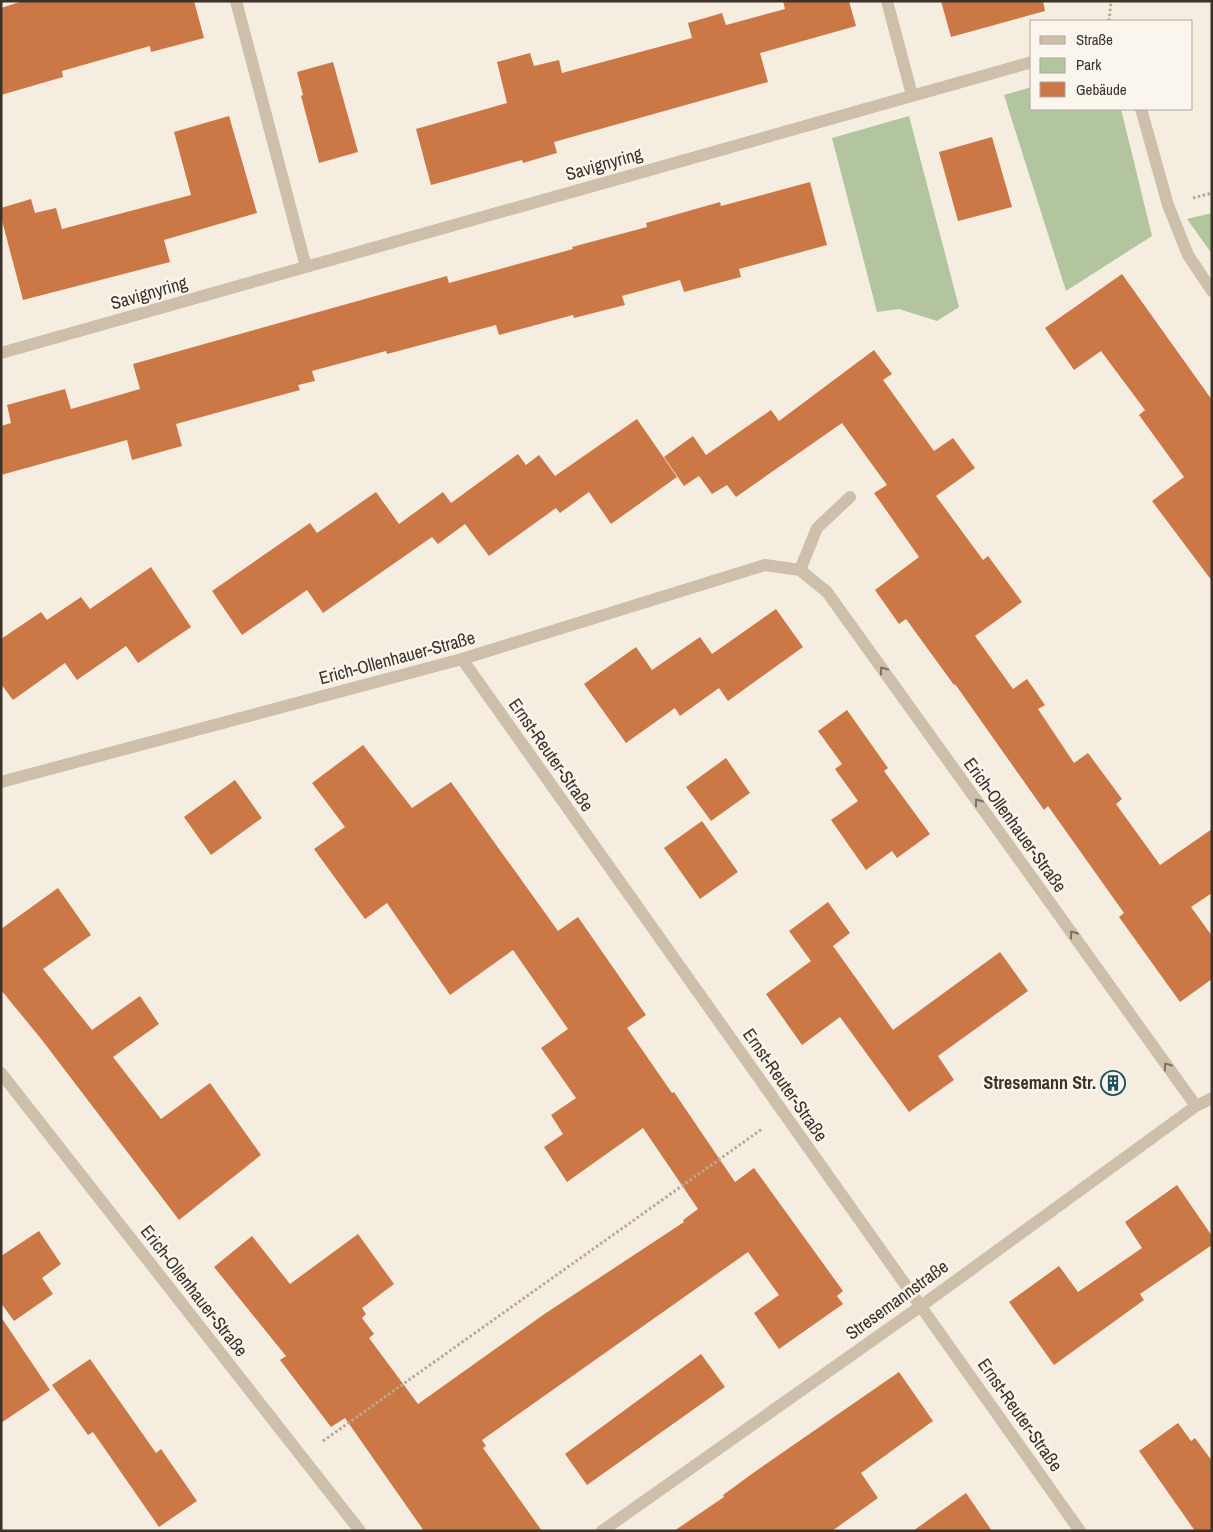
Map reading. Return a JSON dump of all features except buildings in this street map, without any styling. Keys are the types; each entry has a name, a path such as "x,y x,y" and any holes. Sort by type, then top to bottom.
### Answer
{"street":[{"path":"236,1 306,267"},
{"path":"887,1 912,95"},
{"name":"Savignyring","path":"1,353 1030,63"},
{"path":"1141,110 1168,206 1188,255 1212,292"},
{"path":"800,570 817,528 850,497"},
{"name":"Erich-Ollenhauer-Straße","path":"1,782 462,659 765,565 800,570 827,592 1196,1106"},
{"name":"Ernst-Reuter-Straße","path":"462,659 1080,1531"},
{"name":"Erich-Ollenhauer-Straße","path":"1,1073 360,1531"},
{"name":"Stresemannstraße","path":"602,1531 921,1306 1196,1106 1212,1098"}],"path":[{"path":"1109,20 1111,1"},
{"path":"302,1456 784,1114"}],"green space":[{"path":"1030,88 1030,110 1121,110 1152,236 1066,291 1004,95"},
{"path":"909,116 959,307 937,321 899,309 877,312 832,138"},
{"path":"1212,213 1212,254 1187,219"}],"place":[{"name":"Stresemann Str.","path":"1113,1083"}]}
